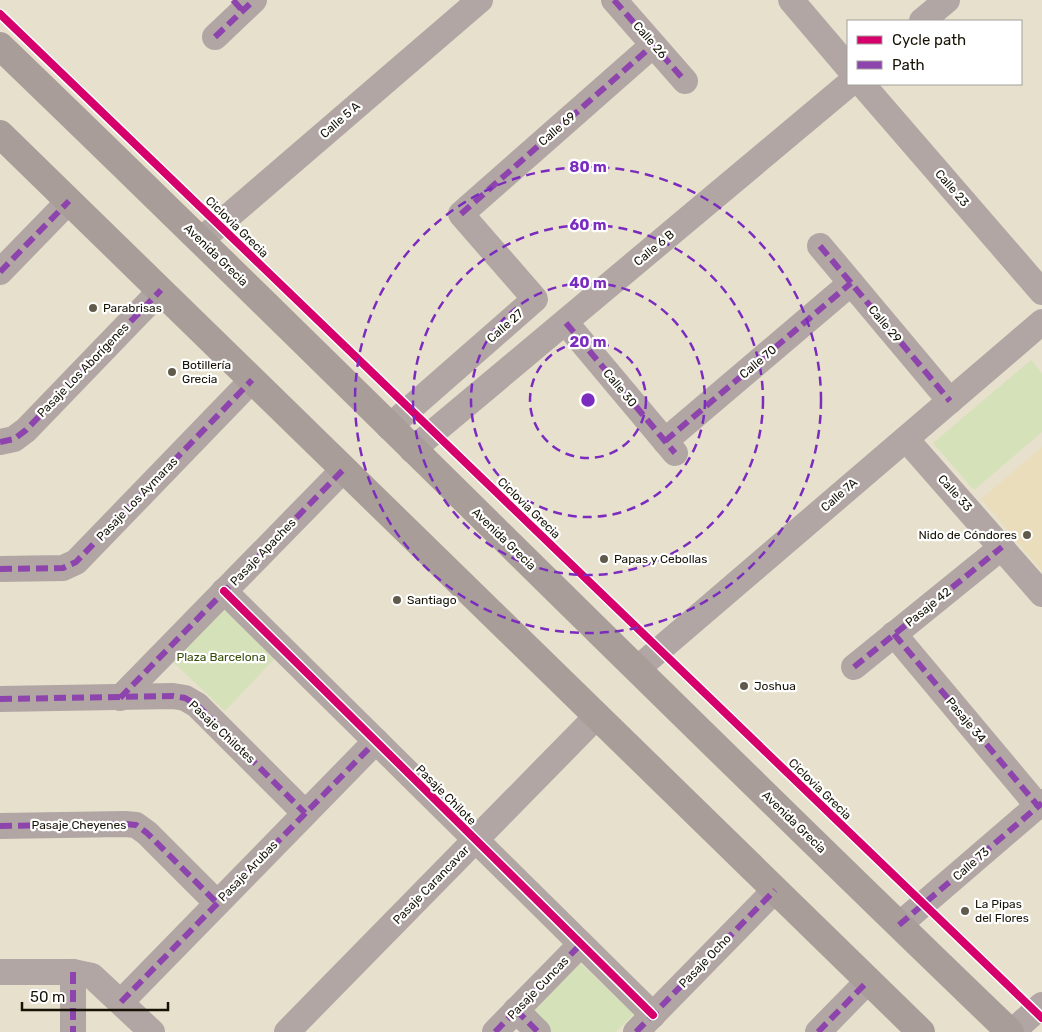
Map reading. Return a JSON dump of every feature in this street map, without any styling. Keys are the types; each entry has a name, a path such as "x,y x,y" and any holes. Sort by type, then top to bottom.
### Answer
{"main road":[{"name":"Avenida Grecia","path":"0,46 201,240 412,450 1011,1032"},
{"path":"0,134 921,1032"}],"street":[{"name":"Calle 5 A","path":"201,240 480,0"},
{"name":"Calle 26","path":"614,0 685,81"},
{"path":"791,0 847,66"},
{"path":"923,20 947,0"},
{"path":"215,37 243,3"},
{"name":"Calle 69","path":"461,214 653,45"},
{"name":"Calle 6 B","path":"412,450 566,323 848,85"},
{"name":"Calle 23","path":"863,85 1042,292"},
{"path":"0,272 69,201"},
{"name":"Calle 27","path":"390,427 536,299 461,214"},
{"name":"Calle 29","path":"820,246 950,401"},
{"name":"Calle 70","path":"670,447 851,283"},
{"name":"Pasaje Los Aborígenes","path":"0,442 8,441 21,434 161,290"},
{"name":"Calle 7A","path":"638,670 1042,322"},
{"name":"Calle 30","path":"566,323 670,447"},
{"name":"Pasaje Los Aymaras","path":"0,569 63,568 76,562 252,380"},
{"name":"Calle 33","path":"906,438 1042,594"},
{"name":"Pasaje Apaches","path":"120,698 343,470"},
{"name":"Pasaje 42","path":"854,667 1002,547"},
{"name":"Pasaje Chilote","path":"224,591 581,944 644,1023"},
{"name":"Pasaje 34","path":"894,634 1040,804"},
{"name":"Pasaje Chilotes","path":"120,698 179,696 191,701 305,813"},
{"path":"0,699 120,698"},
{"name":"Pasaje Carancavar","path":"288,1032 596,717"},
{"name":"Pasaje Arubas","path":"121,1002 376,741"},
{"name":"Calle 73","path":"899,924 1040,804"},
{"name":"Pasaje Cheyenes","path":"0,826 136,825 147,833 217,903"},
{"name":"Pasaje Ocho","path":"644,1023 775,890"},
{"name":"Pasaje Cuncas","path":"495,1032 581,944"},
{"path":"0,972 73,972 92,976 152,1032"},
{"path":"73,972 73,1032"},
{"path":"818,1032 868,981"},
{"path":"1011,1032 1042,1006"},
{"path":"516,1010 538,1032"}],"shaded area":[{"name":"Nido de Cóndores","path":"1042,447 1042,571 981,499"}],"green space":[{"path":"1031,360 1042,373 1042,432 974,490 933,443"},
{"name":"Plaza Barcelona","path":"219,605 275,658 225,711 169,658"},
{"path":"577,960 634,1014 616,1032 548,1032 527,1012"}],"marked path":[{"path":"233,0 242,10"},
{"path":"215,37 254,0"},
{"path":"614,0 685,81"},
{"path":"461,214 653,45"},
{"path":"0,272 69,201"},
{"path":"820,246 950,401"},
{"path":"665,441 851,283"},
{"path":"0,442 14,439 26,430 161,290"},
{"path":"566,323 675,453"},
{"path":"0,569 63,568 76,562 252,380"},
{"path":"120,698 343,470"},
{"path":"854,667 1002,547"},
{"path":"894,634 1038,806"},
{"path":"0,699 173,696 185,698 197,705 305,813"},
{"path":"121,1002 376,741"},
{"path":"899,925 1042,803"},
{"path":"0,826 136,825 147,833 217,903"},
{"path":"636,1032 775,890"},
{"path":"495,1032 581,944"},
{"path":"73,972 73,1032"},
{"path":"818,1032 868,981"},
{"path":"516,1010 538,1032"}],"cycle path":[{"name":"Ciclovia Grecia","path":"0,14 1042,1018"},
{"path":"224,591 653,1015"}],"place":[{"name":"Parabrisas","path":"93,308"},
{"name":"Botillería Grecia","path":"172,372"},
{"name":"Nido de Cóndores","path":"1027,535"},
{"name":"Papas y Cebollas","path":"604,559"},
{"name":"Santiago","path":"397,600"},
{"name":"Joshua","path":"744,686"},
{"name":"La Pipas del Flores","path":"965,911"}]}
